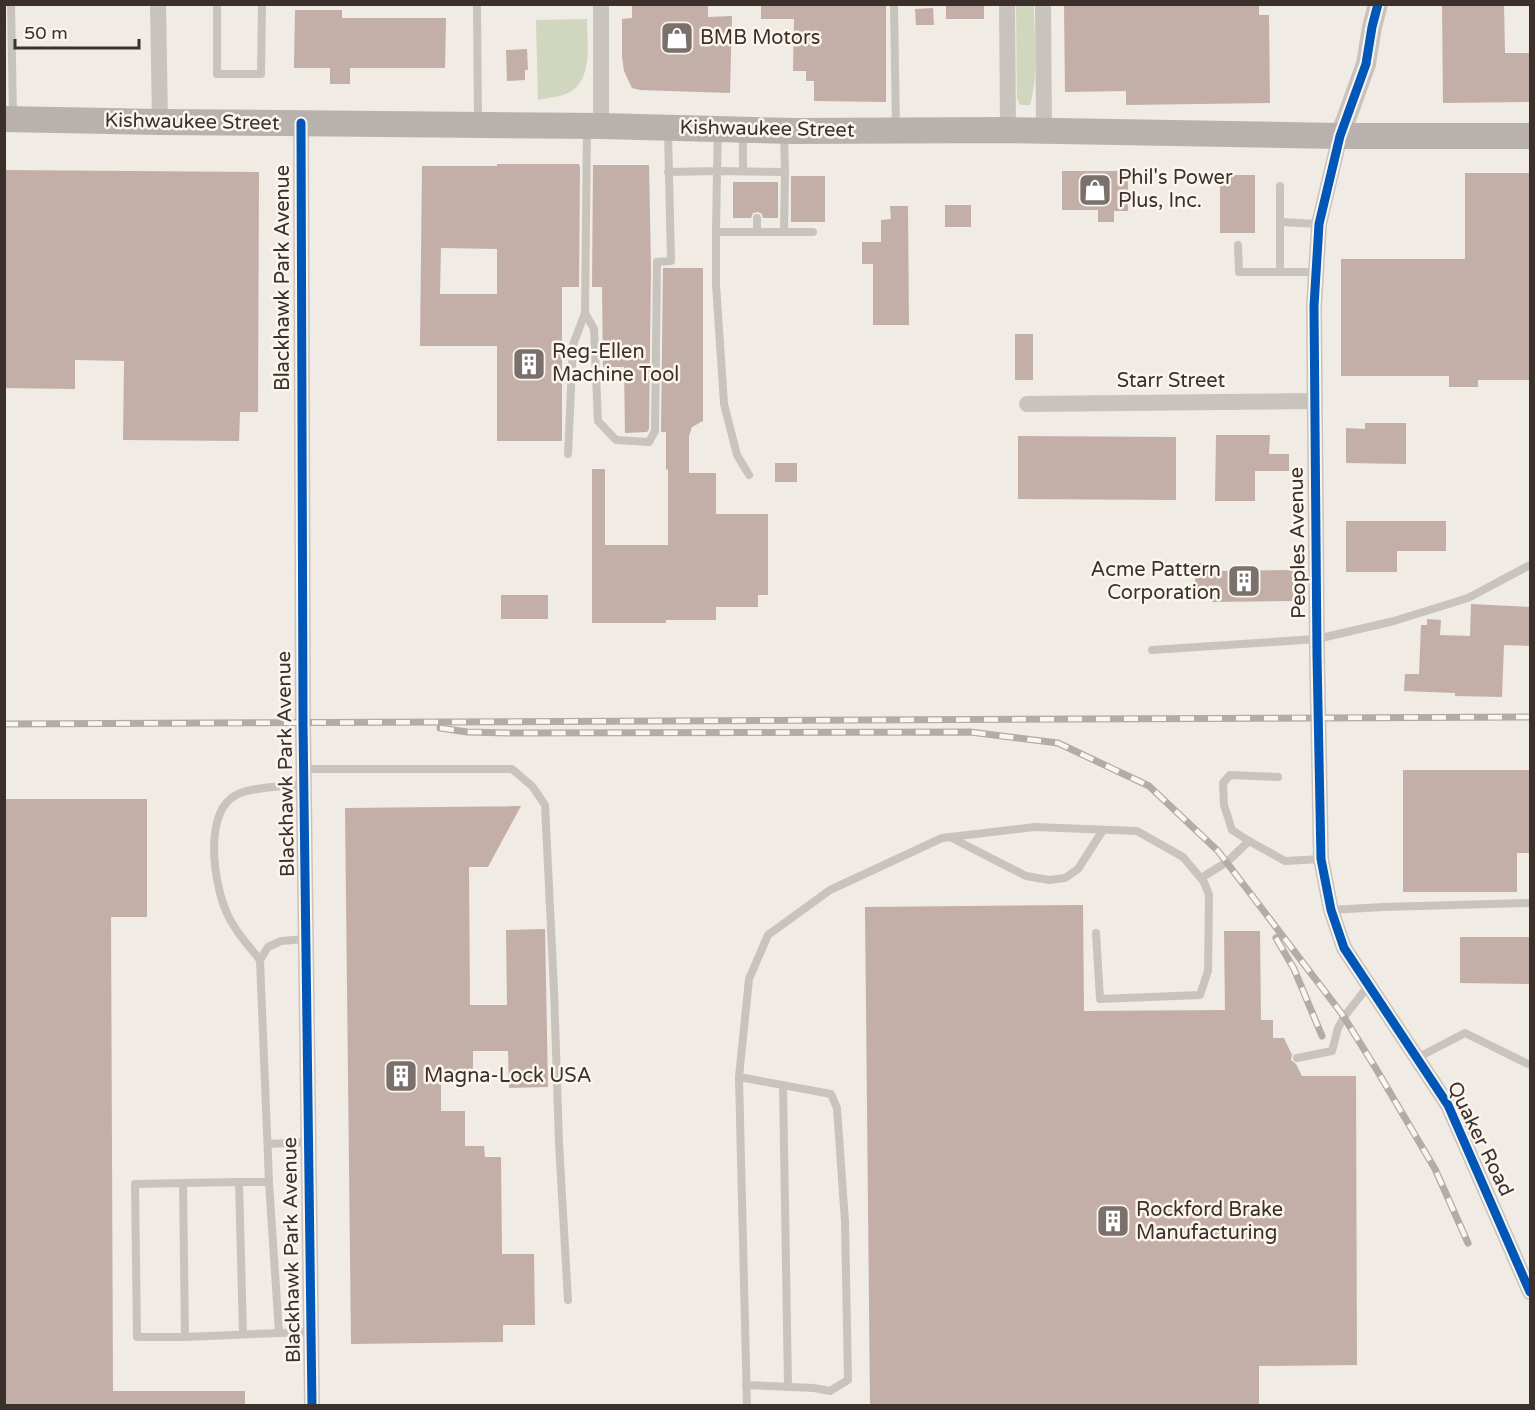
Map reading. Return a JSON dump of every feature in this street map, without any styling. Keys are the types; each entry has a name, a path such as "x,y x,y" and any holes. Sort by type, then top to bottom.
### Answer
{"main road":[{"name":"Kishwaukee Street","path":"9,119 594,126 783,131 1008,130 1340,136 1530,136"}],"street":[{"path":"158,4 160,122"},
{"path":"594,126 601,4"},
{"path":"1007,4 1008,130"},
{"path":"1043,4 1044,131"},
{"path":"1340,136 1366,64 1378,4"},
{"name":"Blackhawk Park Avenue","path":"301,123 304,777 312,1406"},
{"name":"Peoples Avenue","path":"1340,136 1319,224 1314,306 1321,859 1331,910 1344,948"},
{"name":"Starr Street","path":"1027,404 1315,401"},
{"name":"Quaker Road","path":"1344,948 1448,1105 1530,1292"}],"lane":[{"path":"9,119 11,4"},
{"path":"217,4 217,74 261,74 262,4"},
{"path":"477,4 478,125"},
{"path":"894,4 896,131"},
{"path":"568,454 573,345 585,312 594,126"},
{"path":"585,312 594,328 598,421 616,440 649,442 656,431 657,262 671,261 668,128"},
{"path":"718,129 716,284 724,404 737,455 749,476"},
{"path":"743,130 743,171"},
{"path":"783,131 784,232"},
{"path":"758,171 758,182"},
{"path":"668,172 785,172"},
{"path":"1280,186 1280,272"},
{"path":"757,218 758,232"},
{"path":"1280,222 1319,224"},
{"path":"716,232 813,232"},
{"path":"1238,245 1239,272 1316,272"},
{"path":"1152,650 1317,639 1394,621 1468,598 1530,565"},
{"path":"260,960 240,935 226,911 216,875 214,834 221,809 235,795 304,777 512,769 531,786 545,805 568,1300"},
{"path":"1278,777 1230,775 1223,783 1224,805 1232,830 1285,861 1321,859"},
{"path":"747,1406 739,1077 749,979 768,935 830,890 942,838 1035,827 1137,831 1184,857 1201,878 1209,895 1208,971 1200,995 1101,999 1096,933"},
{"path":"950,837 1026,876 1049,880 1065,878 1078,869 1103,830"},
{"path":"1201,878 1227,862 1249,841"},
{"path":"1331,910 1530,903"},
{"path":"279,1333 269,1182 260,960 268,947 281,941 306,939"},
{"path":"1297,1058 1332,1051 1338,1028 1368,985"},
{"path":"1417,1058 1465,1034 1530,1065"},
{"path":"739,1077 831,1094 837,1108 845,1222 848,1380 830,1391 746,1384"},
{"path":"783,1085 788,1387"},
{"path":"268,1144 309,1142"},
{"path":"239,1182 243,1334"},
{"path":"269,1182 135,1184 137,1337 311,1332"},
{"path":"183,1183 185,1337"}],"green space":[{"path":"1016,5 1034,5 1035,69 1030,105 1020,105 1017,99"},
{"path":"587,19 587,61 581,81 575,89 566,94 538,100 536,20"}],"building":[{"name":"BMB Motors","path":"632,4 708,4 708,17 732,16 730,93 632,88 624,71 622,19 632,18"},
{"path":"761,4 886,4 886,102 814,101 814,81 806,81 806,71 793,71 794,19 761,19"},
{"path":"946,4 984,4 984,19 946,19"},
{"path":"1064,4 1259,4 1259,15 1269,15 1270,103 1126,105 1126,91 1065,92"},
{"path":"1442,4 1504,4 1505,53 1530,53 1530,102 1443,103"},
{"path":"933,8 934,25 916,25 915,9"},
{"path":"295,10 342,10 342,18 446,18 445,68 350,68 350,84 330,84 330,68 294,68"},
{"path":"527,49 528,70 525,70 525,80 507,81 506,50"},
{"name":"Reg-Ellen Machine Tool","path":"497,164 579,164 580,166 579,287 562,287 562,441 497,441 497,346 420,346 422,166 497,166","holes":["441,248 497,249 497,294 440,294"]},
{"path":"593,165 649,165 651,268 649,429 647,432 625,433 624,367 603,367 602,287 592,287"},
{"path":"4,170 259,172 258,412 240,412 239,441 123,440 124,361 75,360 75,389 4,388"},
{"name":"Phil's Power Plus, Inc.","path":"1062,171 1128,171 1128,211 1114,211 1114,222 1098,222 1098,210 1062,210"},
{"path":"1465,173 1530,173 1530,380 1478,380 1478,387 1449,387 1449,376 1341,376 1341,259 1465,259"},
{"path":"1220,175 1255,175 1255,233 1220,233"},
{"path":"791,176 825,176 825,222 791,222"},
{"path":"733,182 778,182 778,218 763,218 758,212 753,213 751,218 733,218"},
{"path":"945,205 971,205 971,227 945,227"},
{"path":"890,206 908,206 909,325 873,325 873,264 862,264 862,242 881,242 881,220 891,219"},
{"path":"663,268 703,268 703,421 692,427 689,436 689,473 716,473 716,514 768,514 768,595 758,595 758,607 716,607 716,620 592,623 592,469 605,469 605,545 668,545 666,432 661,432"},
{"path":"1015,334 1033,334 1033,380 1015,380"},
{"path":"1365,423 1406,423 1406,464 1346,463 1346,428 1365,429"},
{"path":"1216,435 1270,435 1269,454 1289,454 1289,471 1255,471 1255,501 1215,501"},
{"path":"1018,436 1176,437 1176,500 1018,499"},
{"path":"775,463 797,463 797,482 775,482"},
{"path":"1346,521 1446,521 1446,551 1397,551 1397,572 1346,572"},
{"name":"Acme Pattern Corporation","path":"1195,563 1213,563 1213,571 1293,570 1293,601 1212,602 1212,591 1195,591"},
{"path":"501,595 548,595 548,619 501,619"},
{"path":"1471,604 1530,607 1530,646 1504,645 1502,697 1455,696 1455,693 1404,691 1405,674 1419,674 1421,625 1427,625 1427,619 1441,620 1440,635 1470,636"},
{"path":"1403,770 1530,770 1530,853 1517,853 1517,892 1403,892"},
{"path":"4,799 147,799 147,917 111,917 113,1391 245,1391 245,1406 4,1406"},
{"name":"Magna-Lock USA","path":"521,806 488,867 469,867 470,1005 507,1005 506,930 545,929 548,1087 509,1088 508,1051 473,1051 473,1072 457,1073 453,1080 441,1080 441,1111 465,1111 465,1146 484,1146 485,1157 501,1157 502,1254 534,1254 535,1325 503,1325 503,1342 351,1344 345,808"},
{"name":"Rockford Brake Manufacturing","path":"1083,905 1084,1011 1225,1010 1224,931 1260,931 1261,1020 1273,1020 1273,1038 1284,1038 1292,1055 1291,1060 1296,1064 1302,1076 1356,1076 1357,1365 1259,1366 1259,1406 870,1406 865,907"},
{"path":"1460,937 1530,937 1530,984 1460,983"}],"railway":[{"path":"4,724 1530,717"},
{"path":"440,728 467,732 508,733 970,732 1058,743 1149,786 1218,851 1342,1014 1435,1169 1468,1243"},
{"path":"1276,938 1294,969 1322,1036"}],"cycle path":[{"path":"1378,4 1366,64 1340,136 1319,224 1314,306 1321,859 1331,910 1344,948 1448,1105 1530,1292"},
{"path":"301,123 303,724 312,1406"}],"place":[{"name":"BMB Motors","path":"677,38"},
{"name":"Phil's Power Plus, Inc.","path":"1095,190"},
{"name":"Reg-Ellen Machine Tool","path":"529,364"},
{"name":"Acme Pattern Corporation","path":"1244,581"},
{"name":"Magna-Lock USA","path":"401,1076"},
{"name":"Rockford Brake Manufacturing","path":"1113,1221"}]}
